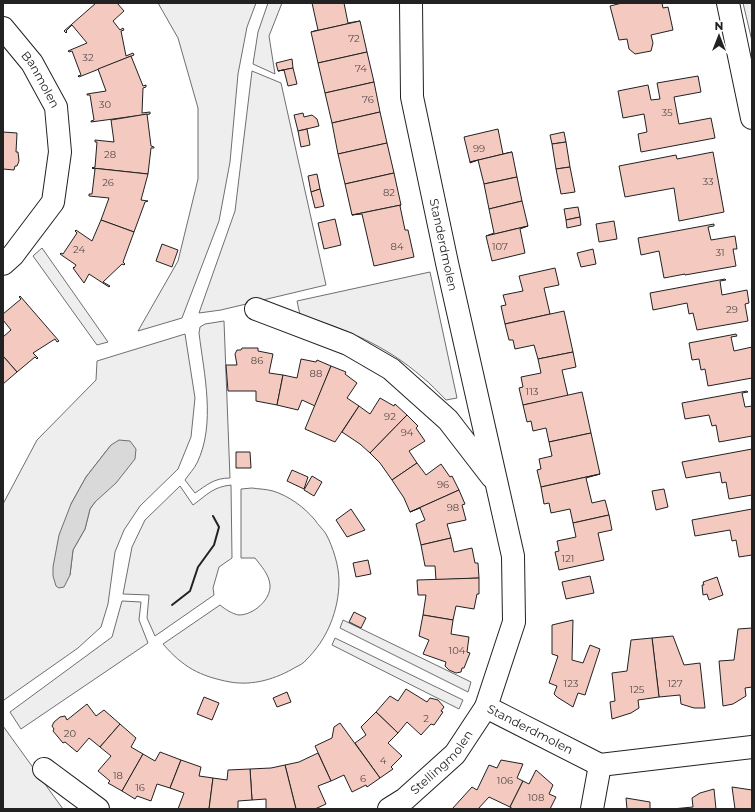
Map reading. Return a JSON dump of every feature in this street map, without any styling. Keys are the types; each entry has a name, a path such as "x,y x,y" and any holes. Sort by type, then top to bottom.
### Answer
{"street":[{"name":"Standerdmolen","path":"411,3 412,97 447,263 513,556 514,622 486,707 600,765"},
{"path":"728,3 752,118"},
{"name":"Banmolen","path":"3,28 32,63 56,107 60,152 53,202 13,255 3,264"},
{"name":"Standerdmolen","path":"256,309 348,344 391,369 448,420 497,483"},
{"name":"Stellingmolen","path":"389,809 405,799 455,754 486,707"},
{"path":"592,809 600,765 752,747"},
{"path":"44,769 98,809"}],"shaded area":[{"path":"158,3 256,3 247,27 238,74 230,162 219,221 182,318 138,331 178,261 198,179 198,108 178,38"},
{"path":"268,3 282,3 269,36 275,74 253,64 258,32"},
{"path":"743,3 752,3 752,41"},
{"path":"252,71 281,83 326,285 221,310 199,313 235,211"},
{"path":"42,248 108,342 97,345 33,256"},
{"path":"430,272 457,398 446,400 409,366 380,347 349,332 300,315 297,301"},
{"path":"224,321 230,478 219,479 195,493 185,480 197,463 203,448 206,432 207,399 199,333 200,327 205,324"},
{"path":"185,334 195,398 191,437 178,469 140,506 124,530 115,552 108,604 101,627 78,648 4,700 3,504 37,440 96,380 97,361","holes":["111,445 95,502 90,509 85,529 73,550 70,575 71,504 86,477"]},
{"path":"119,440 130,441 136,449 135,459 116,483 95,502 90,509 85,529 73,550 70,575 64,587 59,588 56,586 53,576 53,567 59,535 71,504 86,477 111,445"},
{"path":"231,485 232,558 219,567 213,588 214,595 155,636 147,618 149,595 123,594 132,547 145,520 180,486 193,505 215,489"},
{"path":"252,488 270,490 285,496 301,506 315,520 326,534 331,545 337,563 339,581 337,603 326,634 304,662 272,678 256,682 239,683 219,680 192,669 178,659 163,644 220,605 226,610 239,615 250,612 260,606 268,596 270,585 264,570 255,558 241,558 241,489"},
{"path":"122,601 141,602 139,620 148,643 21,729 10,712 112,637"},
{"path":"343,620 471,682 468,692 340,628"},
{"path":"335,638 463,700 459,709 332,645"},
{"path":"3,726 63,809 3,809"}],"building":[{"path":"96,3 117,3 124,11 113,21 120,30 123,28 124,30 121,31 126,56 133,53 134,55 79,77 78,76 81,75 72,51 68,51 87,43 72,25 66,33 64,31"},
{"path":"312,3 344,3 348,23 360,21 311,32 318,30"},
{"path":"622,3 662,3 663,8 668,7 673,30 651,35 653,43 651,51 635,54 629,49 627,39 619,40 610,6"},
{"path":"360,21 367,52 318,63 311,32"},
{"path":"367,52 374,82 325,93 318,63"},
{"path":"131,56 143,86 146,85 146,87 143,88 142,113 150,112 150,114 91,122 94,120 90,95 87,94 106,91 98,69"},
{"path":"292,59 293,68 278,71 276,63"},
{"path":"293,68 297,84 288,86 284,70 278,71"},
{"path":"698,76 701,92 674,97 679,124 711,118 715,138 641,152 638,134 647,132 644,114 623,118 618,91 648,85 651,100 660,99 657,83"},
{"path":"374,82 380,112 332,123 325,93"},
{"path":"380,112 387,143 338,154 332,123"},
{"path":"303,113 304,117 312,115 317,119 319,126 298,131 294,115"},
{"path":"147,114 151,146 154,147 151,148 148,174 92,168 95,167 97,142 95,142 95,140 114,142 111,120"},
{"path":"307,129 310,145 301,147 298,131"},
{"path":"498,129 503,154 512,152 470,162 464,137"},
{"path":"3,132 17,133 16,152 18,152 19,161 14,170 3,169"},
{"path":"564,132 566,142 552,144 550,135"},
{"path":"566,142 570,167 556,169 552,144"},
{"path":"387,143 394,173 345,184 338,154"},
{"path":"512,152 517,177 484,184 478,160"},
{"path":"713,152 724,212 679,221 674,188 625,197 619,166 676,155 677,159"},
{"path":"570,167 575,192 561,194 556,169"},
{"path":"92,168 148,174 141,200 148,201 145,202 134,232 101,220 109,198 89,196 89,194 92,194 95,169"},
{"path":"394,173 401,205 352,215 345,184"},
{"path":"317,174 320,189 311,192 308,176"},
{"path":"517,177 522,201 489,209 484,184"},
{"path":"320,189 324,206 315,208 311,192"},
{"path":"522,201 528,226 486,236 494,233 489,209"},
{"path":"401,205 405,230 408,230 414,257 374,266 362,214 352,215"},
{"path":"578,207 580,217 566,220 564,209"},
{"path":"580,217 581,225 567,228 566,220"},
{"path":"335,219 341,245 324,249 318,223"},
{"path":"101,220 134,232 123,262 125,264 122,264 103,282 110,286 109,287 89,274 84,283 73,268 76,265 60,254 63,254 77,233 75,231 76,230 92,241"},
{"path":"614,221 617,239 599,242 596,224"},
{"path":"714,224 714,226 708,227 711,240 735,236 737,249 733,249 736,266 664,278 659,251 641,255 638,238"},
{"path":"528,226 520,229 525,253 492,261 486,236"},
{"path":"162,244 178,250 172,267 156,261"},
{"path":"593,249 596,264 581,267 577,253"},
{"path":"555,268 559,285 544,288 550,314 505,324 501,306 506,305 503,295 523,291 519,276"},
{"path":"725,279 726,280 720,281 722,295 747,290 749,303 745,304 748,321 697,330 693,313 689,314 687,303 653,310 650,293"},
{"path":"20,296 59,341 57,342 55,339 33,353 38,358 37,359 35,357 17,372 3,356 3,337 11,330 3,320 3,314 21,299 19,297"},
{"path":"564,311 573,352 538,359 534,345 515,349 513,340 509,340 505,324"},
{"path":"736,334 737,336 731,337 734,351 752,347 752,378 708,386 705,369 701,370 699,359 692,360 689,343"},
{"path":"242,348 258,348 258,351 273,354 269,373 283,375 277,405 256,401 256,391 228,391 226,365 237,365 235,354 237,350 241,350"},
{"path":"573,352 576,367 562,370 568,396 523,405 519,388 523,387 521,377 541,373 538,359"},
{"path":"3,356 17,372 3,384"},
{"path":"301,359 316,362 317,360 331,366 315,406 302,400 298,410 277,405 283,375 297,378"},
{"path":"331,366 346,372 345,374 357,383 347,398 359,406 335,442 305,429"},
{"path":"747,391 748,392 742,393 745,407 752,406 752,436 719,442 716,425 712,426 709,415 685,419 682,403"},
{"path":"582,392 591,433 549,442 546,428 533,431 531,421 527,422 523,405"},
{"path":"380,398 394,406 395,404 407,415 370,453 342,432 359,406 370,414"},
{"path":"407,415 418,426 416,428 425,441 409,451 417,463 392,480 380,463 370,453"},
{"path":"591,433 600,474 541,487 537,470 541,469 539,459 552,456 549,442"},
{"path":"752,449 752,495 729,499 726,482 722,483 720,472 686,478 682,462"},
{"path":"236,452 250,452 251,468 236,468"},
{"path":"417,463 426,475 441,464 450,477 452,476 459,490 410,512 404,498 392,480"},
{"path":"292,470 308,477 304,489 287,481"},
{"path":"600,474 586,478 592,503 605,500 609,515 573,523 570,509 551,513 549,503 544,504 541,487"},
{"path":"312,476 322,482 314,496 304,490"},
{"path":"664,489 668,507 656,510 652,491"},
{"path":"459,490 465,504 462,505 466,520 447,524 451,538 421,545 416,524 425,520 420,508 410,512"},
{"path":"351,509 365,530 347,537 336,520"},
{"path":"752,509 752,555 739,557 736,540 732,541 730,530 695,536 692,520"},
{"path":"609,515 612,530 598,533 604,560 559,570 555,552 559,551 557,541 576,537 573,523"},
{"path":"451,538 454,552 472,548 475,563 478,563 479,578 436,580 435,566 425,566 421,545"},
{"path":"368,560 371,574 356,577 353,563"},
{"path":"590,576 594,593 566,599 562,582"},
{"path":"717,577 723,595 709,600 707,594 703,595 703,582"},
{"path":"479,578 479,594 477,594 474,609 456,606 453,620 423,615 426,595 418,595 417,580"},
{"path":"354,612 366,618 361,628 349,622"},
{"path":"423,615 453,620 451,634 469,637 467,652 470,653 461,672 456,673 449,670 445,666 446,662 423,654 429,640 419,636"},
{"path":"573,620 572,660 583,663 590,645 600,649 585,695 578,693 573,707 554,694 557,686 549,683 558,656 552,654 552,625"},
{"path":"752,628 752,687 745,688 746,696 733,704 723,706 719,661 734,660 738,629"},
{"path":"673,636 684,665 700,663 705,708 694,708 681,704 680,695 659,697 652,638"},
{"path":"652,638 659,697 638,700 639,708 631,713 612,719 610,702 615,701 612,673 627,671 631,640"},
{"path":"406,689 427,702 430,698 438,700 444,707 441,711 443,712 434,725 431,724 421,735 407,722 398,733 376,712 390,696 398,701"},
{"path":"287,692 291,702 277,707 273,698"},
{"path":"204,697 219,703 212,720 197,714"},
{"path":"87,704 96,716 104,710 120,724 100,747 89,738 77,752 65,742 63,743 53,731 54,729 52,726 60,717 65,716 67,720"},
{"path":"376,712 398,733 388,743 402,756 391,767 393,769 380,778 355,743 366,735 361,727"},
{"path":"340,723 380,778 367,787 366,785 352,792 344,775 331,781 315,746 332,738 334,727"},
{"path":"120,724 136,738 131,747 143,754 122,791 108,783 110,781 98,771 111,756 100,747"},
{"path":"160,752 181,760 170,788 157,784 151,801 137,796 135,799 122,791 143,754 155,761"},
{"path":"318,753 331,781 318,786 326,804 315,809 296,809 285,765 299,762"},
{"path":"181,760 201,767 199,776 213,778 209,809 178,809 184,793 170,788"},
{"path":"501,760 523,764 517,778 523,781 510,807 489,797 478,809 452,809 472,787 477,790 489,765 497,768"},
{"path":"285,765 296,809 266,809 266,799 252,800 250,769 271,768"},
{"path":"250,769 252,800 238,801 238,809 209,809 213,778 227,780 228,770"},
{"path":"536,770 553,785 549,794 556,797 550,809 513,809 510,807 523,781 529,784"},
{"path":"732,787 752,790 752,809 735,809"},
{"path":"714,789 716,809 672,809 693,807 692,798 700,793"},
{"path":"626,798 650,802 650,809 627,809"}],"wall":[{"path":"172,605 190,591 198,567 214,545 219,527 213,516"}]}
